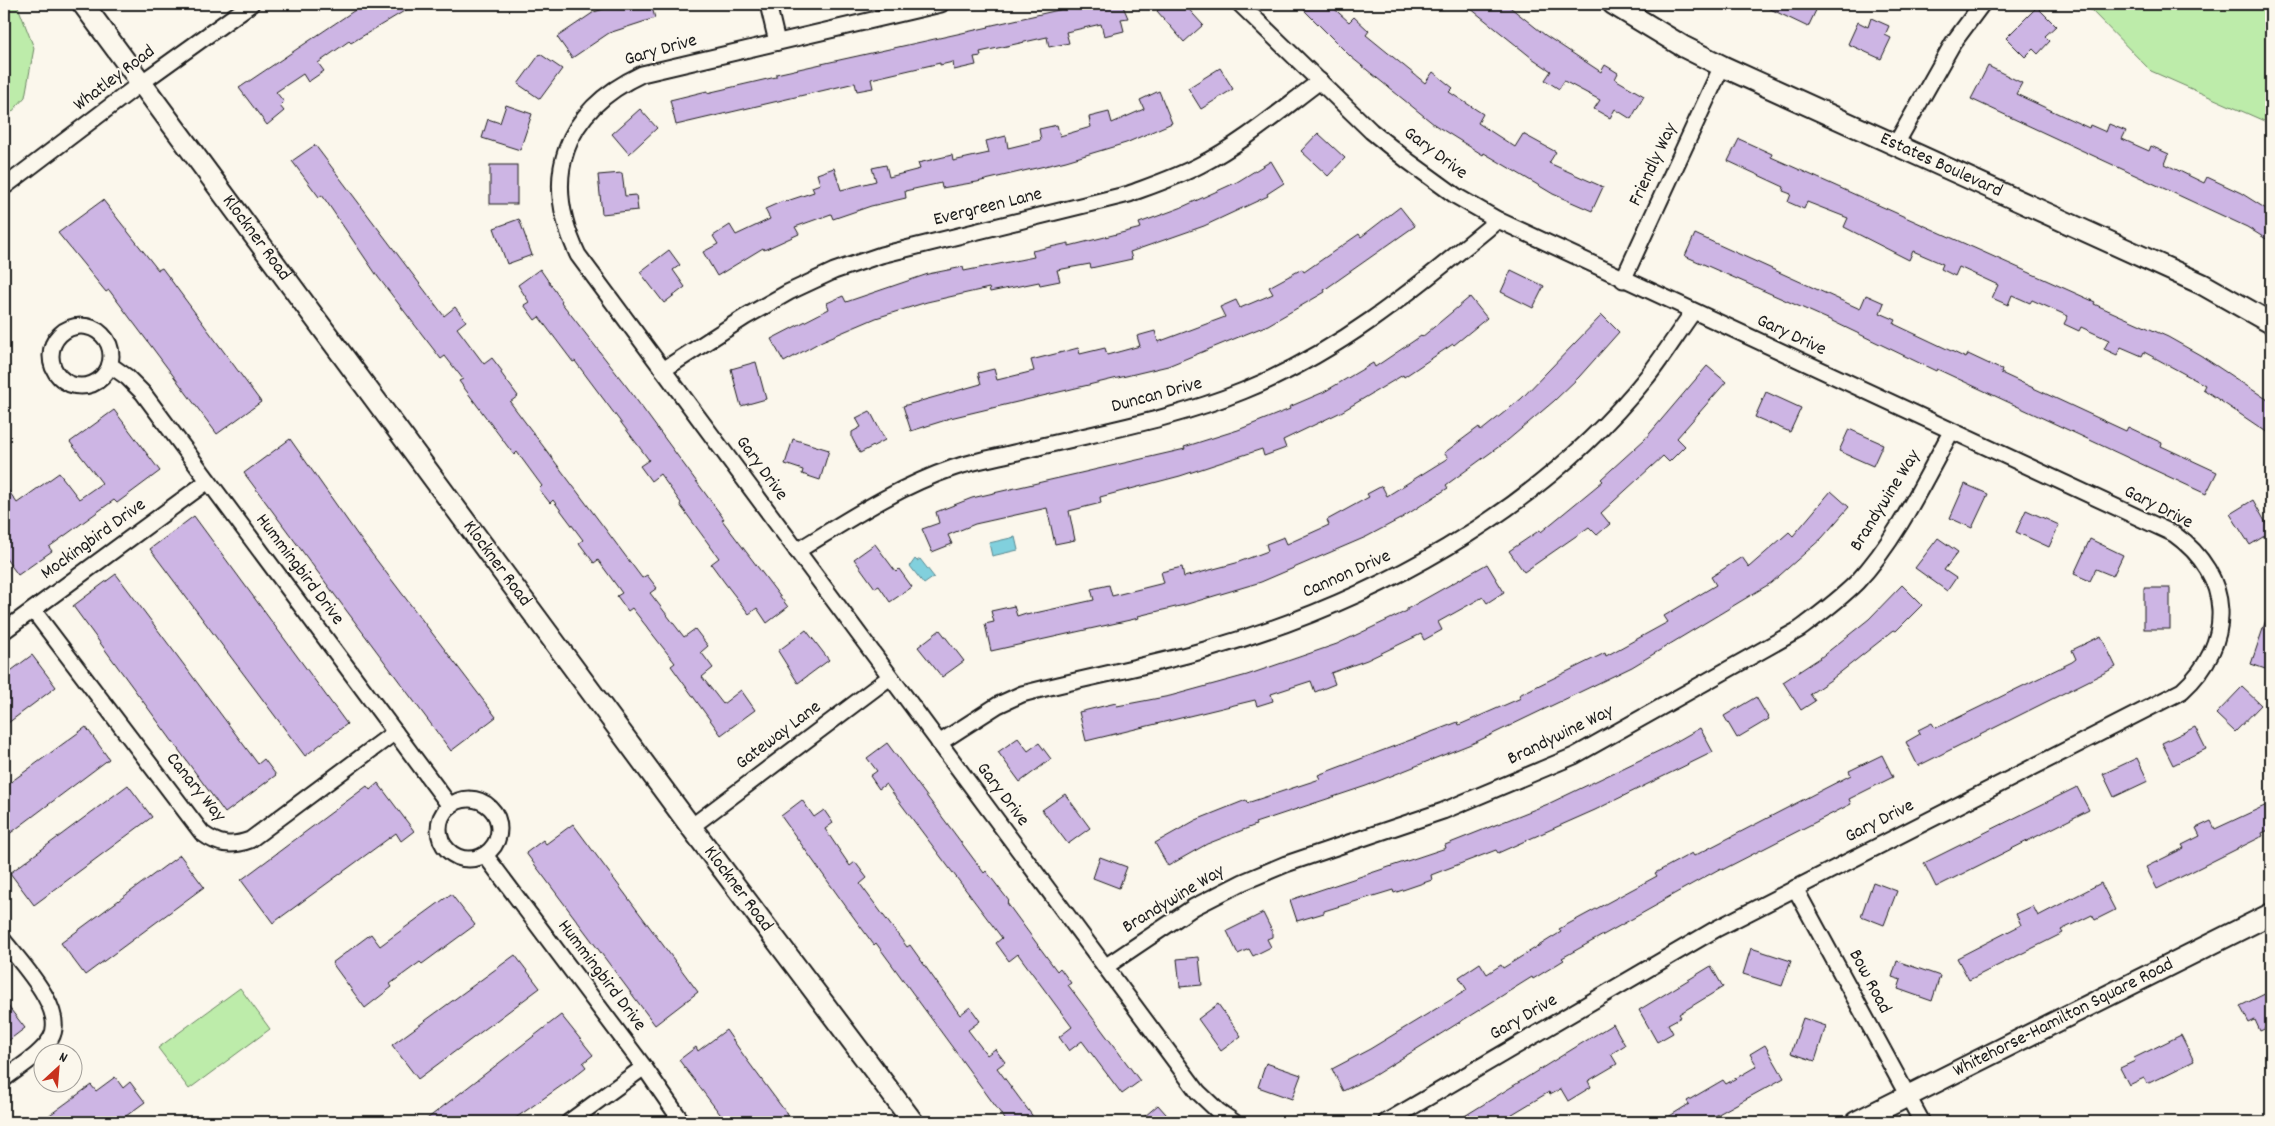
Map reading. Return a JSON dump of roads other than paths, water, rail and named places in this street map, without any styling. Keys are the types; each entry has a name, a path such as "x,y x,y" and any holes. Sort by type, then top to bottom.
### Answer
{"main road":[{"name":"Klockner Road","path":"83,4 691,827 913,1122"},
{"name":"Estates Boulevard","path":"1613,4 1684,47 1722,66 2202,284 2271,323"},
{"name":"Whitehorse-Hamilton Square Road","path":"1856,1122 2271,914"}],"street":[{"name":"Whatley Road","path":"4,187 141,83 251,4"},
{"path":"768,4 777,42"},
{"name":"Gary Drive","path":"941,4 642,74 620,84 600,99 585,115 572,135 564,160 560,183 561,209 567,232 578,255 1198,1092 1218,1111 1234,1122"},
{"name":"Gary Drive","path":"1240,4 1371,131 1456,196 1498,220 1623,280 2174,534 2190,545 2204,561 2213,578 2220,606 2217,641 2209,659 2196,678 2182,691 1716,929 1386,1122"},
{"path":"1896,144 1953,43 1982,4"},
{"name":"Friendly Way","path":"1623,280 1722,66"},
{"name":"Evergreen Lane","path":"663,370 754,312 834,271 881,255 1129,194 1165,181 1201,164 1235,144 1320,81"},
{"name":"Duncan Drive","path":"797,551 886,496 955,467 1189,410 1242,392 1282,374 1331,348 1367,325 1414,290 1498,220"},
{"name":"Cannon Drive","path":"939,743 998,704 1022,694 1205,650 1282,624 1336,604 1390,579 1453,544 1524,494 1590,437 1647,377 1693,312"},
{"path":"78,326 87,327 104,337 111,355 110,365 98,381 89,385 69,384 54,371 51,352 60,334 78,326"},
{"name":"Hummingbird Drive","path":"110,365 128,377 143,393 450,806"},
{"name":"Brandywine Way","path":"1105,967 1194,907 1243,882 1286,864 1443,811 1574,756 1800,629 1830,607 1857,582 1880,554 1951,432"},
{"name":"Mockingbird Drive","path":"4,630 208,481"},
{"name":"Canary Way","path":"33,610 202,833 212,840 225,845 238,844 250,840 395,732"},
{"name":"Gateway Lane","path":"691,827 890,677"},
{"path":"468,799 478,800 494,811 498,820 498,840 485,855 476,859 466,859 448,851 442,843 440,823 450,806 468,799"},
{"name":"Hummingbird Drive","path":"485,855 644,1067 682,1122"},
{"name":"Bow Road","path":"1795,888 1922,1122"},
{"path":"4,941 49,1002 54,1019 52,1037 41,1050 4,1079"},
{"path":"569,1122 644,1067"}],"water":[{"path":"1015,537 1018,550 992,556 989,543"},
{"path":"915,559 917,561 920,559 934,577 924,584 910,566"}]}
